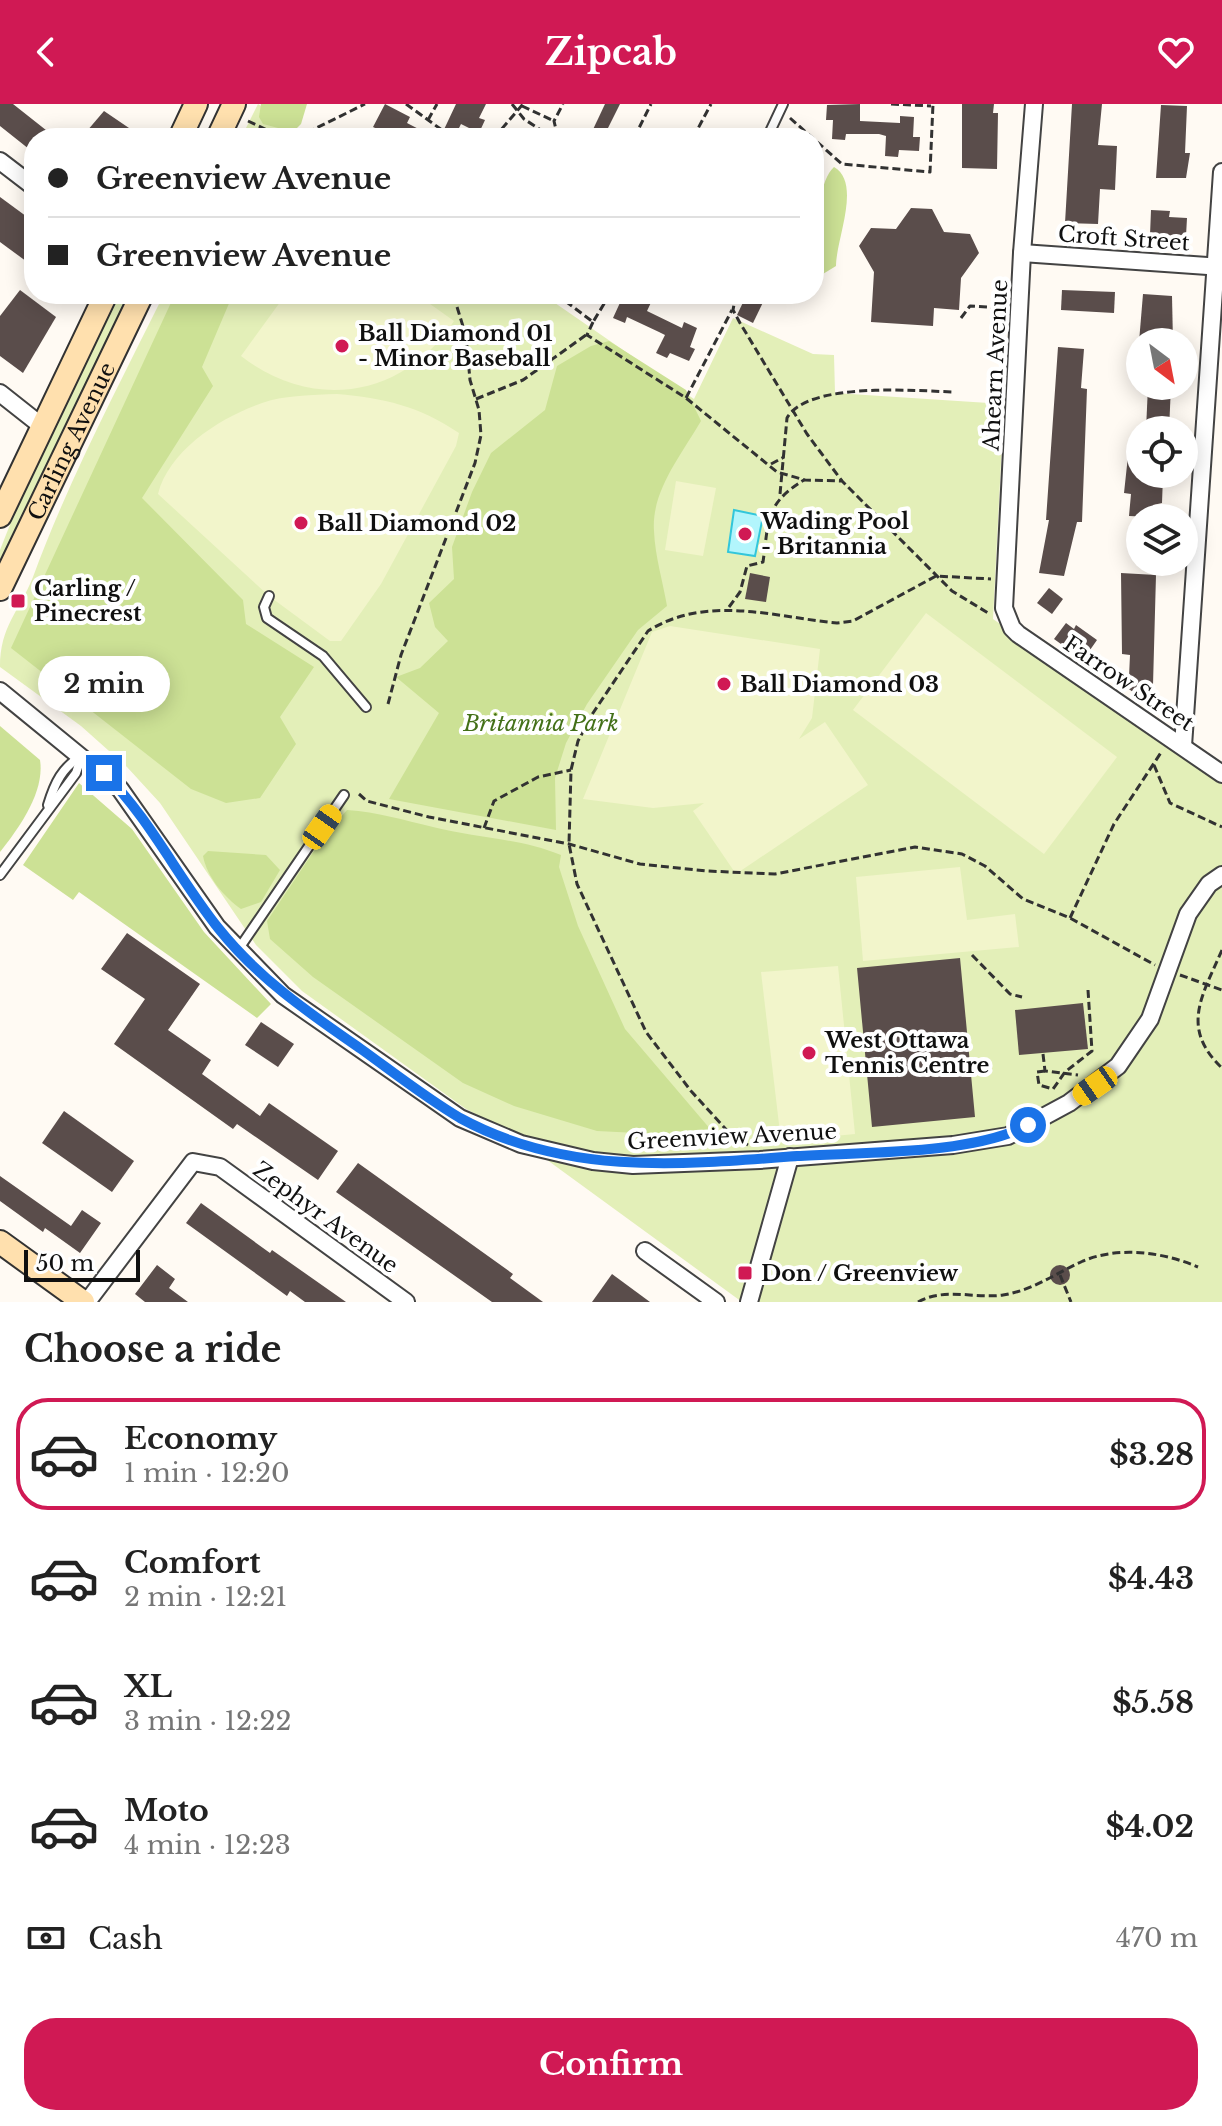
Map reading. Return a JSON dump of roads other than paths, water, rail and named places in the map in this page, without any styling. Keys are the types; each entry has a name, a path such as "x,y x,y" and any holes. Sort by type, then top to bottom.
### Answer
{"main road":[{"path":"185,128 196,104"},
{"path":"226,128 240,112"},
{"name":"Carling Avenue","path":"0,516 101,304"},
{"name":"Carling Avenue","path":"0,589 137,304"},
{"path":"0,1242 85,1302"}],"street":[{"name":"Ahearn Avenue","path":"1012,628 1004,608 1022,253 1034,104"},
{"path":"0,161 24,179"},
{"path":"1177,742 1219,267 1222,172"},
{"name":"Croft Street","path":"1022,253 1219,267"},
{"path":"0,393 43,427"},
{"name":"Farrow Street","path":"1012,628 1222,774"},
{"name":"Greenview Avenue","path":"0,691 112,781 140,814 208,914 238,950 293,1002 447,1110 504,1138 554,1154 610,1164 760,1160 953,1145 1008,1136 1069,1103 1118,1066 1150,1019 1197,898 1222,875"},
{"path":"749,1302 790,1157"},
{"name":"Zephyr Avenue","path":"85,1302 193,1162 220,1167 406,1302"},
{"path":"645,1251 716,1302"}],"lane":[{"path":"772,128 781,108"},
{"path":"269,596 264,607 267,618 323,656 366,707"},
{"path":"0,875 47,809 54,785 66,766 83,755"},
{"path":"238,950 344,795"}],"water":[{"name":"Wading Pool - Britannia","path":"734,510 763,516 755,556 728,552"}],"place":[{"name":"Ball Diamond 01 - Minor Baseball","path":"342,346"},
{"name":"Ball Diamond 02","path":"301,523"},
{"name":"Wading Pool - Britannia","path":"745,534"},
{"name":"Carling / Pinecrest","path":"18,601"},
{"name":"Ball Diamond 03","path":"724,684"},
{"name":"West Ottawa Tennis Centre","path":"809,1053"},
{"name":"Don / Greenview","path":"745,1273"}],"park label":[{"name":"Britannia Park","path":"541,723"}]}
